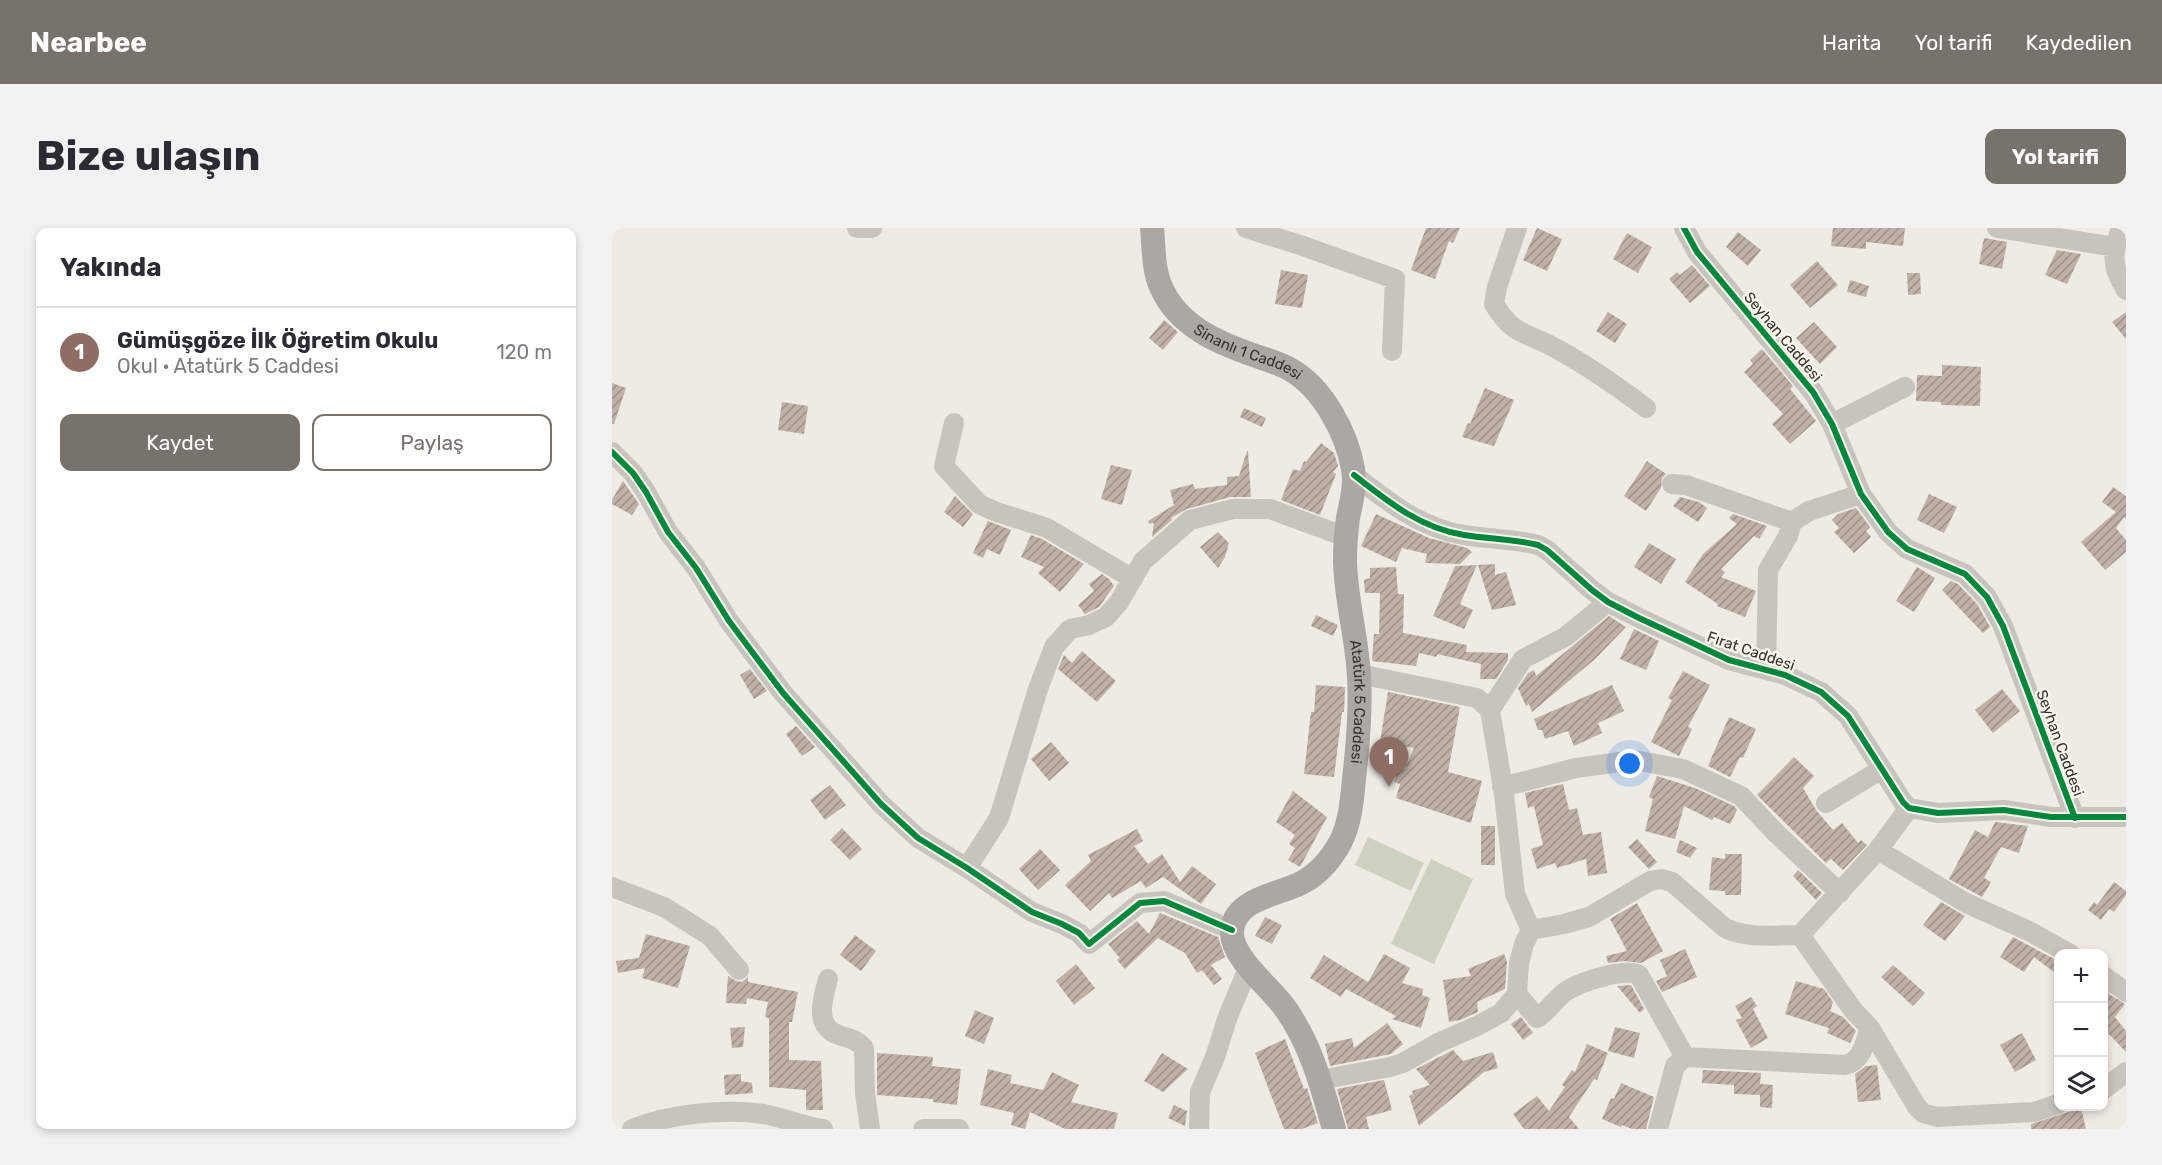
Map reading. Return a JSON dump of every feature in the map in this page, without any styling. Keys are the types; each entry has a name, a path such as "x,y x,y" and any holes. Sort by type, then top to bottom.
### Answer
{"main road":[{"name":"Sinanlı 1 Caddesi","path":"1152,228 1159,280 1170,303 1180,315 1207,336 1274,362 1302,377 1313,388 1340,430 1351,458 1354,475"},
{"name":"Atatürk 5 Caddesi","path":"1232,930 1236,918 1247,906 1283,892 1315,875 1330,858 1344,836 1357,754 1359,674 1345,562 1354,475"},
{"path":"1232,930 1236,948 1285,1007 1310,1052 1334,1129"}],"street":[{"path":"857,228 872,228"},
{"path":"1246,228 1395,279 1392,351"},
{"path":"1517,228 1497,287 1494,304 1504,321 1522,334 1556,348 1646,408"},
{"name":"Seyhan Caddesi","path":"1684,228 1696,252 1813,392 1832,424 1861,494 1878,520 1907,549 1965,574 1987,597 2003,626 2075,818"},
{"path":"1997,228 2115,247"},
{"path":"2121,228 2115,247 2114,266 2126,290"},
{"path":"1832,424 1905,387"},
{"path":"954,423 944,466 979,504 1047,528 1132,579"},
{"path":"612,452 633,473 668,532 696,568 729,621 783,693 881,804 918,838 1032,912 1079,933 1089,944 1140,903 1164,901 1232,930"},
{"name":"Fırat Caddesi","path":"1354,475 1401,511 1443,530 1463,535 1538,545 1547,549 1608,602 1729,660 1785,675 1821,692 1848,716 1909,808"},
{"path":"1672,484 1686,485 1792,522"},
{"path":"1766,670 1768,570 1788,536 1792,522 1809,511 1861,494"},
{"path":"967,868 999,819 1038,689 1054,647 1070,629 1089,625 1106,617 1119,602 1143,561 1190,520 1233,509 1270,509 1346,537"},
{"path":"1490,710 1523,659 1565,637 1608,602"},
{"path":"1359,674 1477,698 1490,710 1515,894 1532,930"},
{"path":"1502,787 1576,768 1634,759 1683,769 1741,796 1777,834 1840,893"},
{"path":"1826,803 1882,769"},
{"path":"1320,1080 1390,1067 1491,1020 1511,1004 1517,994 1519,963 1524,944 1532,930 1589,917 1650,881 1661,879 1672,882 1732,932 1747,935 1800,935 1878,850 1909,808 1938,813 2004,810 2051,817 2126,817"},
{"path":"1878,850 1966,903 2029,931 2061,949"},
{"path":"612,887 664,907 710,936 739,970"},
{"path":"1800,935 1854,1010 1870,1028 1917,1107 1930,1116 2034,1112 2054,1105"},
{"path":"1199,1129 1200,1092 1249,966"},
{"path":"1517,994 1537,1018 1548,1011 1566,991 1587,981 1633,972 1639,975 1685,1057"},
{"path":"828,979 821,1011 826,1026 834,1033 856,1039 864,1048 865,1094 870,1129"},
{"path":"2108,979 2126,992"},
{"path":"1658,1129 1675,1065 1685,1057 1845,1065 1851,1064 1858,1058 1870,1028"},
{"path":"2108,1085 2126,1072"},
{"path":"632,1129 671,1117 752,1112 823,1129"},
{"path":"923,1129 950,1129"}],"green space":[{"path":"1368,837 1424,863 1411,891 1355,865"},
{"path":"1431,859 1473,879 1434,964 1391,944"}],"building":[{"path":"1426,228 1460,228 1453,243 1449,241 1435,279 1411,270"},
{"path":"1537,228 1562,239 1547,271 1523,260"},
{"path":"1833,228 1905,228 1903,246 1866,242 1866,249 1831,246"},
{"path":"1738,232 1761,250 1748,266 1726,247"},
{"path":"1627,233 1652,247 1638,273 1613,259"},
{"path":"1984,238 2007,242 2002,269 1979,264"},
{"path":"2057,250 2081,254 2067,284 2045,275"},
{"path":"1817,261 1838,285 1810,308 1790,285"},
{"path":"1692,265 1710,286 1690,303 1669,279 1677,272 1680,275"},
{"path":"1281,270 1308,275 1302,308 1275,304"},
{"path":"1907,273 1920,273 1921,294 1908,295"},
{"path":"1850,280 1869,286 1866,297 1847,292"},
{"path":"1608,312 1627,324 1615,343 1596,331"},
{"path":"2126,312 2126,339 2112,322"},
{"path":"1164,320 1178,332 1163,350 1149,338"},
{"path":"1814,322 1837,347 1820,364 1796,338"},
{"path":"1762,349 1793,386 1790,389 1816,421 1790,444 1772,424 1783,414 1744,372 1753,364 1750,360"},
{"path":"1942,365 1981,367 1980,406 1941,405 1941,402 1916,401 1917,375 1942,376"},
{"path":"612,383 626,388 614,424 612,424"},
{"path":"1485,388 1514,400 1494,446 1462,437"},
{"path":"782,402 808,406 804,434 778,430"},
{"path":"1244,408 1266,418 1262,427 1240,417"},
{"path":"1321,443 1334,453 1338,466 1333,472 1336,474 1320,515 1281,500 1293,469 1300,471 1304,461 1306,462"},
{"path":"1247,451 1251,497 1230,497 1187,509 1171,518 1172,520 1152,537 1154,523 1149,524 1148,521 1174,505 1170,490 1193,484 1195,489 1227,485 1227,477 1239,476"},
{"path":"1647,461 1666,474 1662,478 1661,488 1646,511 1624,496"},
{"path":"1111,465 1132,470 1122,505 1101,499"},
{"path":"623,481 639,504 632,515 612,504"},
{"path":"2113,487 2126,496 2126,519 2124,517 2116,528 2126,540 2126,552 2105,570 2081,542 2116,512 2102,502"},
{"path":"1929,494 1957,507 1944,533 1917,520"},
{"path":"955,496 973,514 963,527 944,512"},
{"path":"1680,497 1699,502 1707,508 1698,522 1673,506"},
{"path":"1856,508 1870,527 1866,531 1871,537 1854,553 1834,532 1839,528 1832,520 1838,514"},
{"path":"1376,514 1429,538 1467,548 1472,552 1460,564 1425,563 1427,554 1402,548 1396,562 1361,546"},
{"path":"1733,514 1767,526 1759,539 1754,536 1721,569 1725,572 1721,577 1756,591 1745,617 1717,606 1718,604 1685,582 1703,554 1737,524 1729,518"},
{"path":"988,521 1011,530 1000,555 987,549 983,558 973,553"},
{"path":"1218,532 1229,543 1225,557 1218,568 1200,547"},
{"path":"1031,535 1084,564 1060,592 1038,573 1044,567 1021,557"},
{"path":"1649,543 1676,559 1661,584 1634,567"},
{"path":"1495,564 1495,575 1506,572 1516,605 1492,610 1478,565"},
{"path":"1477,565 1460,604 1473,610 1464,629 1433,616 1455,566"},
{"path":"1396,567 1398,594 1404,594 1403,633 1467,645 1466,652 1508,653 1508,660 1496,679 1480,679 1481,664 1437,654 1437,657 1419,653 1416,666 1372,661 1374,634 1379,634 1380,593 1365,593 1364,580 1370,578 1370,568"},
{"path":"1917,567 1935,578 1914,612 1896,601"},
{"path":"1102,574 1114,586 1099,607 1085,614 1078,605 1094,591 1089,584"},
{"path":"1951,581 1958,584 1977,604 1990,627 1983,633 1942,590"},
{"path":"1316,615 1338,625 1333,636 1311,626"},
{"path":"1609,616 1626,627 1594,660 1532,712 1529,704 1526,706 1518,688 1528,673 1534,670 1536,676"},
{"path":"1634,629 1659,641 1646,670 1620,659"},
{"path":"1082,651 1116,681 1097,702 1058,669 1064,655 1072,663"},
{"path":"750,669 767,691 754,699 740,675"},
{"path":"1683,671 1710,685 1688,727 1692,729 1679,756 1651,742 1672,700 1668,698"},
{"path":"1316,685 1345,687 1344,712 1342,712 1334,777 1304,774"},
{"path":"1612,685 1624,711 1598,723 1602,733 1574,746 1568,731 1545,739 1542,730 1538,730 1534,719"},
{"path":"2002,689 2020,711 1993,733 1975,710"},
{"path":"1388,692 1460,707 1448,772 1482,781 1471,823 1396,798 1400,784 1394,782 1399,767 1405,769 1414,748 1380,742"},
{"path":"1729,717 1756,729 1743,758 1740,757 1730,777 1708,766"},
{"path":"796,726 815,747 802,756 786,734"},
{"path":"1051,742 1069,763 1049,781 1031,759"},
{"path":"1794,757 1814,776 1803,788 1816,810 1833,830 1842,823 1858,843 1861,840 1867,845 1843,870 1831,859 1826,863 1757,795"},
{"path":"1657,776 1695,788 1734,806 1737,810 1730,824 1714,817 1712,820 1684,806 1675,839 1645,831 1653,799 1649,797"},
{"path":"1563,784 1569,810 1577,808 1583,835 1601,832 1607,873 1588,876 1586,859 1557,868 1555,863 1537,869 1531,849 1543,845 1534,806 1528,808 1525,793"},
{"path":"830,785 846,805 825,820 810,800"},
{"path":"1293,791 1327,817 1300,867 1288,860 1295,848 1289,844 1295,835 1276,822"},
{"path":"1995,822 2028,826 2019,853 2001,847 1984,878 1991,882 1982,897 1949,879 1975,830 1988,837"},
{"path":"1481,826 1495,826 1495,865 1481,865"},
{"path":"842,828 862,849 850,860 830,840"},
{"path":"1137,829 1143,841 1134,846 1148,864 1162,854 1180,882 1192,866 1216,884 1201,904 1163,877 1146,888 1141,881 1112,898 1109,893 1090,911 1065,885 1091,861 1088,855"},
{"path":"1637,839 1657,862 1649,869 1628,847"},
{"path":"1680,840 1697,848 1690,858 1676,852"},
{"path":"1040,849 1060,870 1038,890 1019,869"},
{"path":"1725,854 1742,854 1741,895 1725,895 1725,891 1709,890 1712,857 1725,859"},
{"path":"1798,870 1822,893 1816,900 1793,876"},
{"path":"2114,882 2126,891 2126,895 2114,912 2109,909 2101,920 2088,910 2094,902 2097,905"},
{"path":"1941,902 1965,916 1945,941 1923,925"},
{"path":"1637,903 1663,951 1641,963 1624,961 1608,963 1606,956 1627,951 1610,919"},
{"path":"1160,913 1218,937 1225,957 1211,965 1222,979 1214,985 1202,970 1197,973 1185,953 1158,938 1125,969 1117,960 1120,958 1108,944 1137,921 1149,934"},
{"path":"1265,917 1282,925 1272,944 1255,936"},
{"path":"646,934 690,946 678,988 642,978 645,968 618,973 616,961 639,958"},
{"path":"855,935 876,951 861,971 840,955"},
{"path":"2013,937 2054,959 2054,972 2034,957 2024,972 2000,957"},
{"path":"1685,949 1697,977 1662,992 1656,981 1667,976 1660,960"},
{"path":"1384,954 1410,968 1402,983 1423,989 1422,995 1430,998 1421,1028 1392,1019 1396,1016 1346,989 1341,997 1310,978 1324,955 1368,982"},
{"path":"1504,954 1507,962 1505,989 1477,1002 1478,1012 1449,1022 1443,980 1471,976 1468,969"},
{"path":"1076,964 1095,988 1074,1005 1056,981"},
{"path":"1893,965 1925,993 1913,1006 1881,977"},
{"path":"728,976 742,982 748,977 748,982 798,992 792,1022 789,1022 789,1060 821,1061 823,1110 806,1110 806,1090 769,1087 769,1018 765,1017 768,1002 747,998 746,1004 726,1003"},
{"path":"1796,981 1824,989 1833,1002 1830,1011 1843,1017 1856,1031 1850,1043 1827,1033 1829,1028 1785,1014"},
{"path":"1631,985 1644,1009 1640,1013 1617,986"},
{"path":"2108,993 2125,1004 2115,1017 2126,1031 2126,1052 2108,1033"},
{"path":"1751,997 1757,1006 1753,1009 1768,1038 1751,1048 1736,1020 1742,1018 1735,1006"},
{"path":"975,1010 994,1018 984,1044 965,1036"},
{"path":"1521,1017 1533,1033 1523,1040 1511,1024"},
{"path":"1387,1023 1403,1044 1391,1054 1330,1066 1325,1044 1352,1038 1354,1048"},
{"path":"745,1027 743,1047 732,1048 730,1028"},
{"path":"1615,1027 1640,1033 1634,1058 1608,1051"},
{"path":"2022,1033 2036,1060 2015,1072 2000,1045"},
{"path":"1285,1039 1304,1089 1307,1088 1318,1123 1302,1129 1284,1129 1255,1053"},
{"path":"1587,1044 1608,1053 1597,1080 1594,1079 1569,1117 1579,1129 1524,1129 1513,1114 1537,1096 1549,1111 1565,1087 1562,1085 1572,1070 1575,1072"},
{"path":"1453,1050 1463,1061 1493,1052 1498,1068 1484,1072 1419,1126 1409,1096 1413,1094 1412,1091 1430,1085 1416,1069"},
{"path":"877,1053 933,1057 932,1066 961,1069 957,1105 933,1102 933,1099 877,1095"},
{"path":"1162,1053 1188,1069 1163,1092 1144,1081"},
{"path":"1877,1065 1881,1100 1858,1102 1855,1074 1866,1066"},
{"path":"988,1069 1012,1075 1010,1083 1043,1090 1052,1072 1079,1085 1071,1102 1118,1113 1114,1129 1065,1129 1030,1112 1025,1129 1011,1125 1014,1113 980,1105"},
{"path":"1703,1070 1761,1073 1760,1084 1773,1085 1772,1108 1760,1107 1760,1095 1734,1094 1734,1085 1702,1083"},
{"path":"741,1074 741,1081 752,1083 753,1093 725,1095 724,1075"},
{"path":"1384,1080 1392,1110 1366,1117 1369,1129 1348,1129 1337,1089"},
{"path":"1621,1083 1654,1097 1646,1129 1632,1129 1622,1125 1621,1127 1602,1119 1611,1098 1614,1099"},
{"path":"1174,1105 1187,1111 1185,1126 1168,1118"},
{"path":"2072,1111 2082,1111 2086,1129 2031,1129 2031,1124"}],"cycle path":[{"path":"1684,228 1697,252 1813,392 1832,424 1861,494 1888,532 1907,549 1965,574 1987,597 2003,626 2075,818"},
{"path":"612,452 633,473 668,532 696,568 729,621 783,693 881,804 918,838 1032,912 1079,933 1089,944 1140,903 1164,901 1232,930"},
{"path":"1354,475 1392,504 1433,526 1464,535 1538,545 1547,550 1608,602 1729,660 1785,675 1821,692 1848,716 1909,808 1938,813 2004,810 2051,817 2126,817"}],"place":[{"name":"Gümüşgöze İlk Öğretim Okulu","path":"1389,787"}]}
